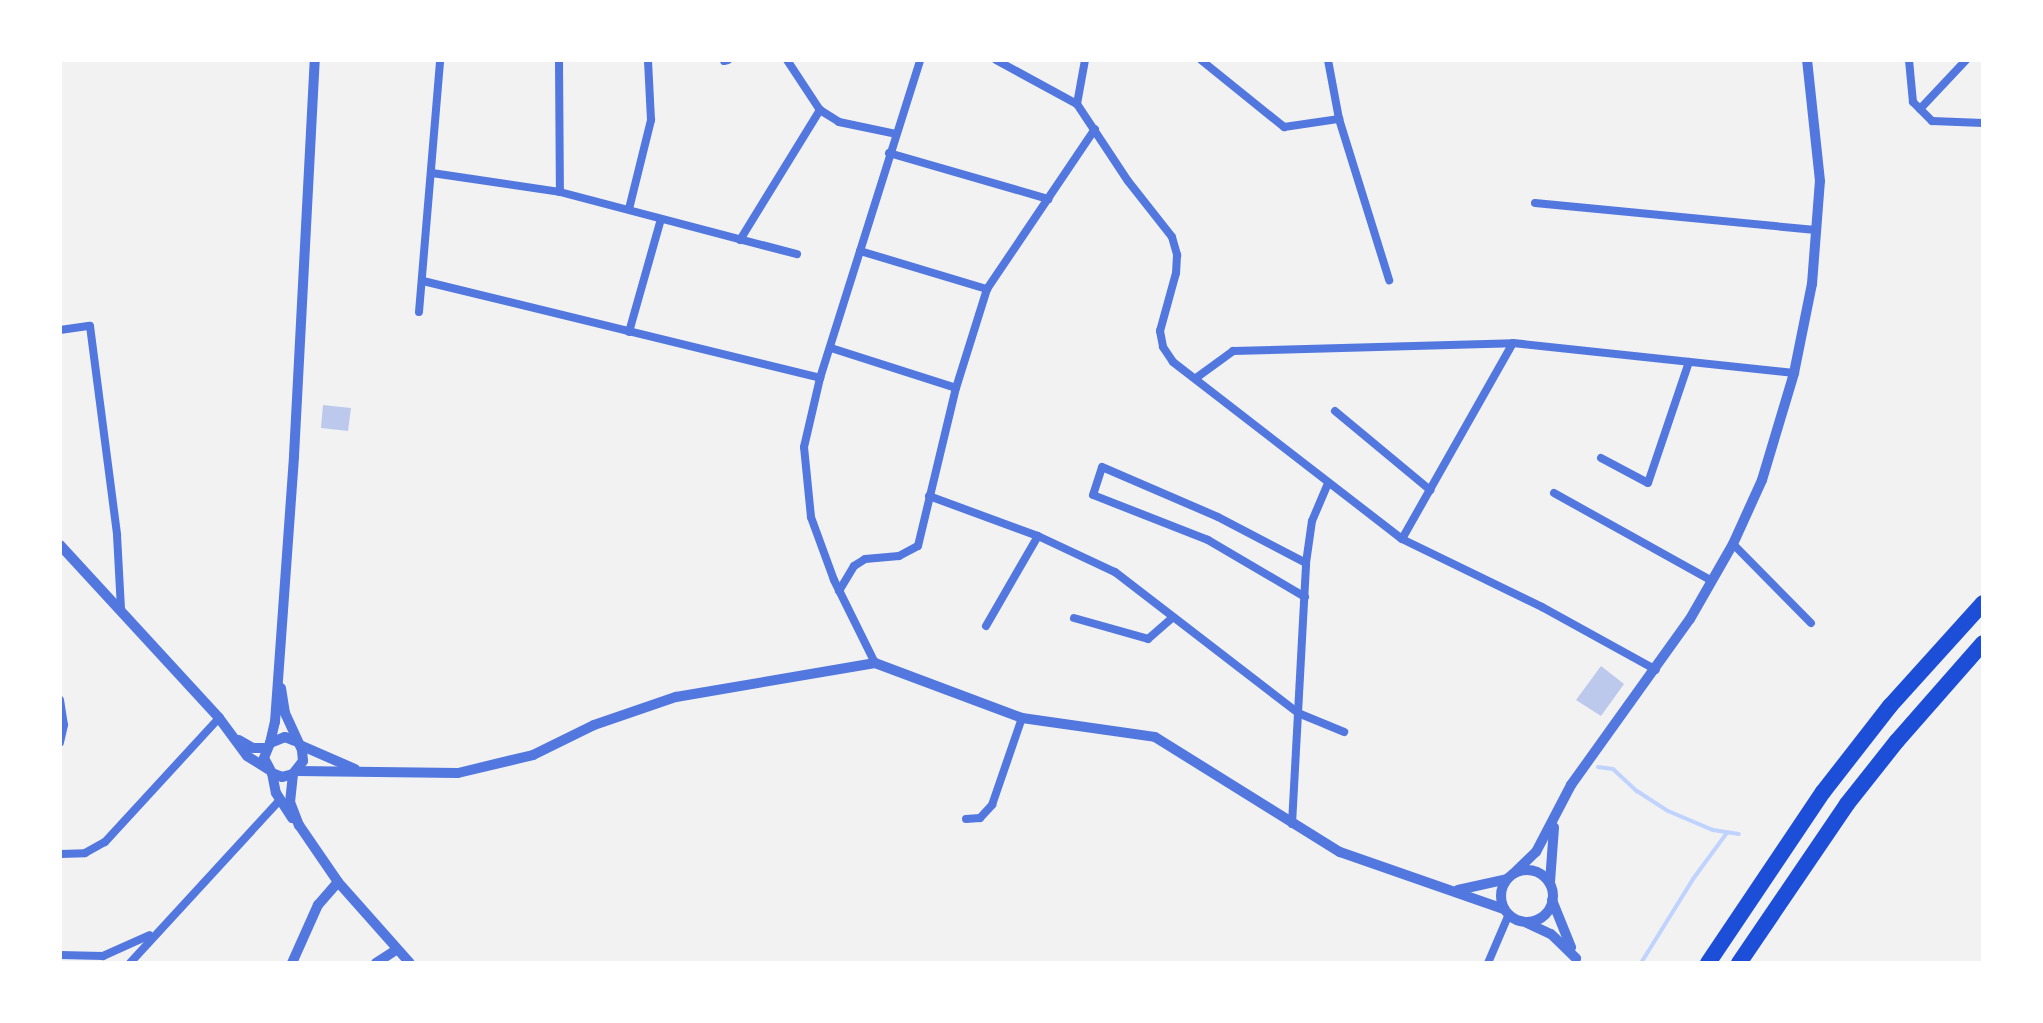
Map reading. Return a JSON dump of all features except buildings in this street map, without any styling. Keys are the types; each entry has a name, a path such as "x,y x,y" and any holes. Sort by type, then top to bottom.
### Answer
{"highway":[{"path":"1696,963 1890,706 1983,603"},
{"path":"1739,963 1847,804 1897,741 1983,643"},
{"path":"1708,963 1761,879"}],"street":[{"path":"315,60 275,728 264,758 279,801 338,882 410,963"},
{"path":"419,312 440,60"},
{"path":"559,60 560,192"},
{"path":"629,209 651,120 648,60"},
{"path":"787,60 820,110 839,122 896,134"},
{"path":"875,663 839,591 811,517 804,447 820,378 920,60"},
{"path":"996,60 1077,104 1128,181 1172,237 1177,255 1176,273 1160,331 1163,347 1173,362 1327,485 1402,539 1542,607 1656,670"},
{"path":"1077,104 1085,60"},
{"path":"1201,60 1284,127 1339,119"},
{"path":"1328,60 1339,119 1389,280"},
{"path":"1488,963 1506,912 1501,897 1510,876 1536,852 1571,785 1656,670 1733,544 1762,480 1794,373 1809,306 1819,165 1807,60"},
{"path":"1909,60 1913,102 1932,121 1983,123"},
{"path":"1920,109 1966,60"},
{"path":"740,240 820,110"},
{"path":"839,591 854,566 865,559 899,556 918,546 956,388 987,289 1095,129"},
{"path":"889,153 1048,199"},
{"path":"432,173 560,192 797,254"},
{"path":"1535,203 1816,230"},
{"path":"629,332 661,219"},
{"path":"860,251 987,289"},
{"path":"423,281 820,378"},
{"path":"60,330 90,326 117,535 121,609"},
{"path":"1196,378 1233,351 1513,343 1794,373"},
{"path":"1402,539 1513,343"},
{"path":"831,348 956,388"},
{"path":"1601,458 1648,483 1689,362"},
{"path":"1335,411 1430,490"},
{"path":"1305,597 1208,540 1093,495 1102,467 1218,517 1306,563"},
{"path":"1292,824 1306,563 1312,521 1327,485"},
{"path":"1554,493 1712,581"},
{"path":"929,496 1038,536 1115,572 1298,713 1344,732"},
{"path":"986,626 1038,536"},
{"path":"1733,544 1811,623"},
{"path":"60,545 219,718 247,756 282,777 295,773 458,773 533,755 635,709 676,697 875,663 1022,718 1155,737 1340,852 1506,912 1551,934 1578,961"},
{"path":"1074,618 1148,639 1173,617"},
{"path":"279,667 282,699 303,761 295,773 290,802 299,825"},
{"path":"60,700 64,725 60,743"},
{"path":"60,854 85,853 105,842 219,718"},
{"path":"966,819 980,818 992,805 1022,718"},
{"path":"234,736 247,745 268,746 285,737 331,762 372,772"},
{"path":"130,963 279,801"},
{"path":"1556,817 1549,868 1552,900 1578,961"},
{"path":"1440,889 1474,889 1535,871 1551,887"},
{"path":"292,963 318,905 338,882"},
{"path":"1520,921 1537,920 1552,900"},
{"path":"91,957 132,946 169,922"},
{"path":"376,963 396,950"},
{"path":"60,955 91,957 106,963"}],"waterway":[{"path":"1598,767 1613,769 1637,791 1668,811 1713,830 1739,834"},
{"path":"1641,963 1693,879 1726,834"}]}
